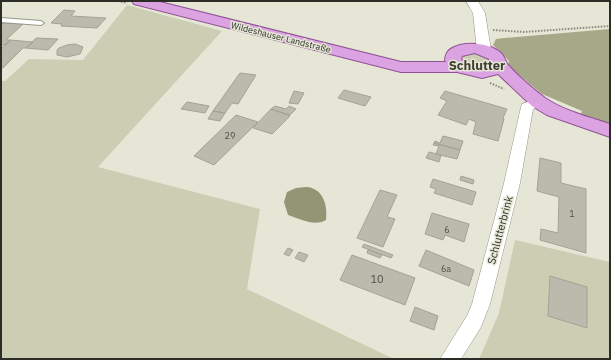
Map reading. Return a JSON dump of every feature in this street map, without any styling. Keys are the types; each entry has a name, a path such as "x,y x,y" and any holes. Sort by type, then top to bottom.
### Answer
{"main road":[{"name":"Wildeshauser Landstraße","path":"139,1 401,67 425,68 457,64 476,72 495,68"},
{"path":"457,64 452,56 458,50 477,49 496,57 498,60 495,68 519,83 540,102 568,117 610,131"}],"street":[{"path":"472,1 479,13 482,31 477,49"},
{"name":"Schlutterbrink","path":"450,359 474,321 481,304 512,183 527,109 528,107 540,102"}],"lane":[{"path":"1,20 41,23"}],"path":[{"path":"482,31 524,32 610,26"}],"shaded area":[{"path":"127,5 222,31 98,167 260,209 247,289 394,359 1,359 1,81 5,81 29,59 83,60"},
{"path":"610,29 610,125 581,114 582,111 542,94 508,66 509,61 493,45 496,39"},
{"path":"475,52 491,59 490,66 475,67 465,63 462,60 463,55"},
{"path":"306,187 317,190 323,198 326,209 326,220 312,223 288,215 284,202 287,192 296,188"},
{"path":"515,240 610,262 610,359 479,359 499,313"}],"building":[{"path":"64,10 75,11 71,16 106,18 97,28 61,26 62,24 51,23"},
{"path":"3,23 23,24 6,40 10,40 6,45 1,45 1,25"},
{"path":"36,38 58,39 48,50 26,48"},
{"path":"10,40 33,42 26,48 23,48 3,68 1,68 1,49"},
{"path":"75,44 83,47 80,54 67,57 57,55 57,50 59,48"},
{"path":"240,73 256,75 238,104 232,103 225,113 213,111"},
{"path":"344,90 371,97 365,106 338,98"},
{"path":"294,91 304,93 298,104 289,103"},
{"path":"445,91 507,109 503,118 498,141 473,134 476,122 469,119 466,125 438,115 447,101 440,98"},
{"path":"187,102 209,106 205,113 181,109"},
{"path":"275,106 286,109 289,106 296,109 290,115 271,109"},
{"path":"271,109 290,116 272,134 253,128"},
{"path":"213,111 225,113 220,121 208,119"},
{"path":"236,115 258,122 214,165 194,156"},
{"path":"443,136 463,141 460,150 434,143 435,141 440,143"},
{"path":"434,143 460,150 457,159 436,154 439,146 433,145"},
{"path":"429,152 441,155 439,162 426,158"},
{"path":"540,158 561,163 561,183 586,189 586,253 540,240 541,229 558,233 559,197 537,191"},
{"path":"461,176 474,180 473,184 460,180"},
{"path":"433,179 476,192 472,205 434,193 436,189 430,187"},
{"path":"380,190 397,195 387,217 395,219 383,247 357,238"},
{"path":"432,213 469,224 464,242 445,235 443,240 425,234"},
{"path":"364,244 393,255 391,258 362,247"},
{"path":"288,248 293,250 289,256 284,254"},
{"path":"368,250 382,255 380,258 367,253"},
{"path":"426,250 474,270 469,286 419,266"},
{"path":"299,252 308,255 304,262 295,258"},
{"path":"352,255 415,278 405,305 340,280"},
{"path":"550,276 587,287 587,328 548,316"},
{"path":"415,307 438,316 434,330 410,321"}],"district":[{"name":"Schlutter","path":"477,65"}]}
